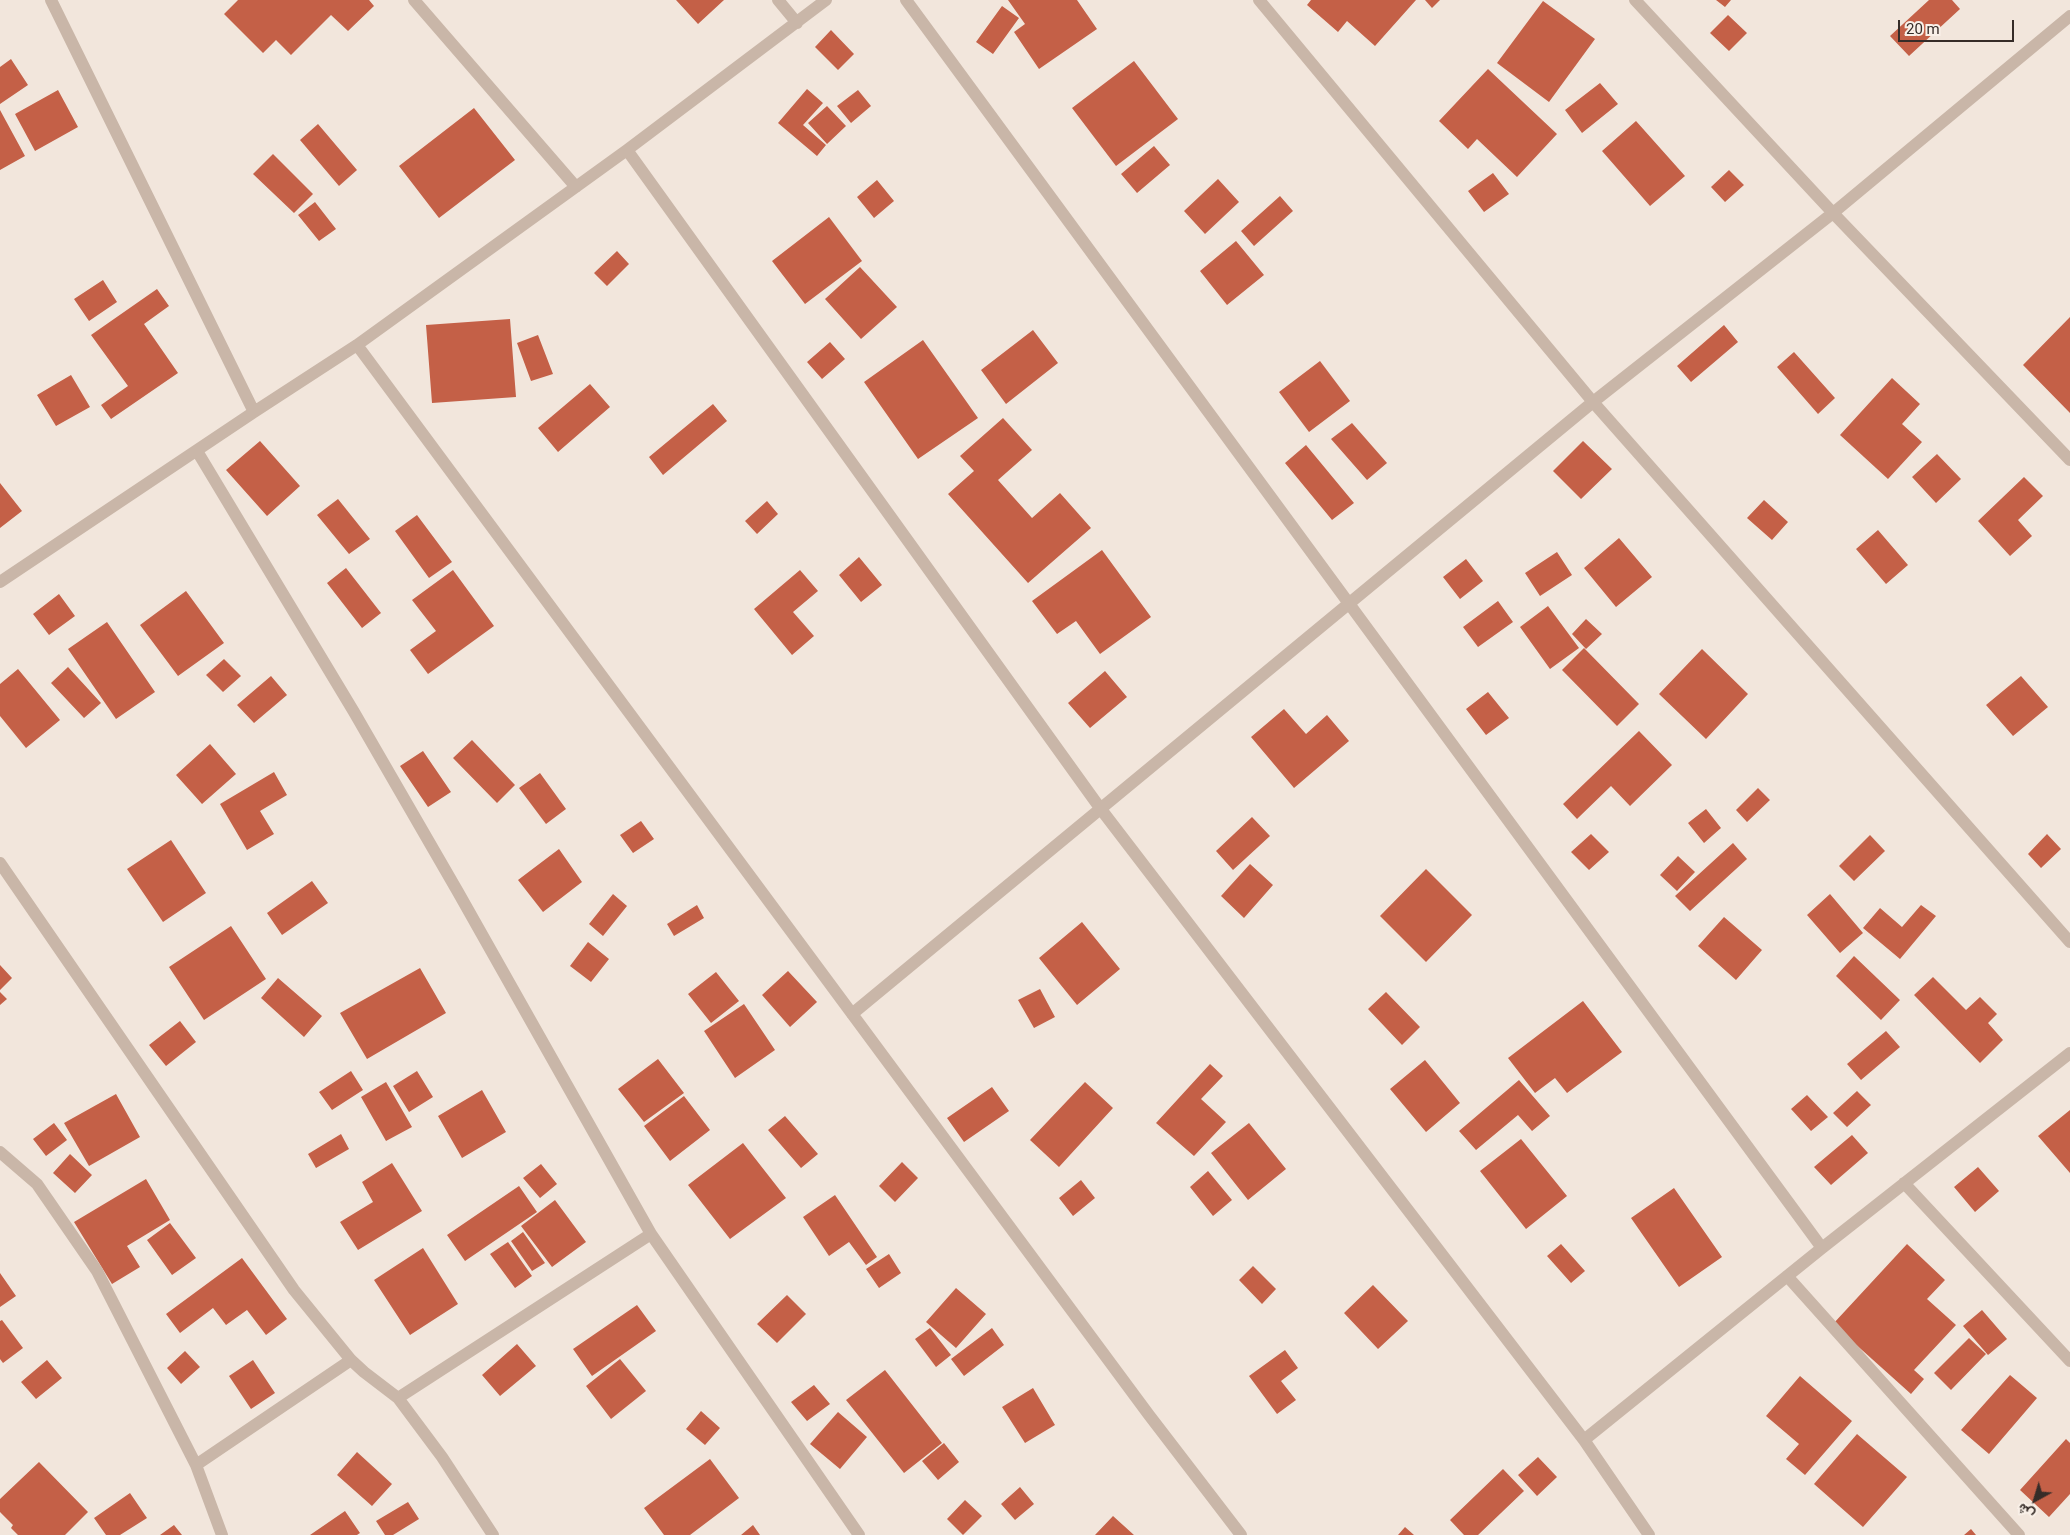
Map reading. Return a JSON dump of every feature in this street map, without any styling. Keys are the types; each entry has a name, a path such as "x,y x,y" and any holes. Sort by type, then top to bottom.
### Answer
{"street":[{"path":"51,0 254,412"},
{"path":"414,0 576,187"},
{"path":"778,0 797,22"},
{"path":"0,582 356,345 627,150 826,0"},
{"path":"906,0 1822,1248"},
{"path":"1259,0 1593,402 2070,942"},
{"path":"1635,0 1833,213 2070,460"},
{"path":"852,1014 1593,402 1833,213 2070,16"},
{"path":"627,150 1100,808 1584,1440 1649,1535"},
{"path":"356,345 1149,1415 1241,1535"},
{"path":"197,451 379,755 651,1234 859,1535"},
{"path":"0,863 294,1290 351,1360 398,1398 442,1457 493,1535"},
{"path":"1584,1440 1822,1248 2070,1053"},
{"path":"0,1152 36,1184 97,1271 196,1465 222,1535"},
{"path":"1904,1183 2070,1361"},
{"path":"398,1398 651,1234"},
{"path":"1787,1276 2018,1535"},
{"path":"196,1465 351,1360"}],"building":[{"path":"238,0 369,0 374,6 348,31 331,15 291,55 276,40 263,53 224,14"},
{"path":"676,0 724,0 698,24"},
{"path":"1008,0 1077,0 1097,29 1039,69 1014,32 1025,24"},
{"path":"1311,0 1416,0 1375,46 1347,21 1338,32 1307,5"},
{"path":"1425,0 1440,0 1432,8"},
{"path":"1716,0 1731,0 1725,7"},
{"path":"1929,0 1952,0 1960,9 1909,56 1890,36"},
{"path":"1543,1 1595,39 1549,102 1497,63"},
{"path":"1002,6 1019,18 993,54 976,42"},
{"path":"1728,15 1747,33 1729,51 1710,33"},
{"path":"831,30 854,54 838,70 815,47"},
{"path":"11,59 28,85 0,104 0,67"},
{"path":"1134,61 1178,119 1116,166 1072,108"},
{"path":"1488,69 1557,134 1517,177 1477,139 1468,149 1439,121"},
{"path":"1600,83 1618,104 1582,133 1565,110"},
{"path":"807,89 823,103 803,125 826,145 817,156 778,123"},
{"path":"58,90 78,127 35,151 15,114"},
{"path":"858,90 871,106 851,123 837,106"},
{"path":"827,106 846,126 827,144 808,123"},
{"path":"474,108 515,160 439,218 399,166"},
{"path":"0,110 25,156 0,170"},
{"path":"1636,121 1685,176 1650,206 1602,151"},
{"path":"318,124 357,170 339,186 300,140"},
{"path":"1154,146 1170,165 1137,193 1121,174"},
{"path":"273,154 313,194 294,213 253,174"},
{"path":"1729,170 1744,185 1725,202 1711,187"},
{"path":"1493,173 1509,194 1484,212 1468,191"},
{"path":"1218,179 1239,202 1205,234 1184,211"},
{"path":"877,180 894,201 874,218 857,197"},
{"path":"1280,196 1293,211 1254,246 1241,231"},
{"path":"315,202 336,229 319,241 298,215"},
{"path":"829,217 862,261 805,304 772,261"},
{"path":"1236,241 1264,275 1227,305 1200,271"},
{"path":"617,251 629,264 607,286 594,273"},
{"path":"860,267 897,307 861,339 825,299"},
{"path":"103,280 117,302 89,321 74,299"},
{"path":"157,289 169,306 144,324 178,373 111,419 101,405 128,386 91,335"},
{"path":"2070,317 2070,413 2023,365"},
{"path":"510,319 516,397 432,403 426,325"},
{"path":"1724,325 1738,342 1691,382 1677,366"},
{"path":"1033,330 1058,363 1006,404 981,370"},
{"path":"538,335 553,374 531,381 517,343"},
{"path":"923,340 978,418 918,459 864,382"},
{"path":"830,342 845,359 822,379 807,362"},
{"path":"1794,352 1835,398 1818,414 1777,367"},
{"path":"1320,361 1350,401 1309,432 1279,392"},
{"path":"71,375 90,407 56,426 37,395"},
{"path":"1892,378 1920,404 1902,424 1922,442 1888,479 1840,435"},
{"path":"590,384 610,407 558,452 538,428"},
{"path":"713,404 727,421 663,475 649,457"},
{"path":"1003,418 1032,450 998,480 1032,518 1060,493 1091,528 1028,583 948,494 974,471 960,456"},
{"path":"1352,423 1387,463 1367,480 1331,439"},
{"path":"260,441 300,486 267,516 226,470"},
{"path":"1583,441 1612,469 1581,499 1553,471"},
{"path":"1306,445 1354,503 1332,520 1285,463"},
{"path":"1937,454 1961,479 1936,503 1912,477"},
{"path":"2024,477 2043,496 2018,520 2032,536 2010,556 1978,521"},
{"path":"0,483 22,511 0,528"},
{"path":"338,499 370,539 349,554 317,515"},
{"path":"1764,500 1788,522 1772,540 1747,518"},
{"path":"767,501 778,514 757,534 745,521"},
{"path":"417,515 452,562 429,578 395,531"},
{"path":"1878,530 1908,565 1886,584 1856,549"},
{"path":"1619,538 1652,577 1616,607 1584,568"},
{"path":"1102,550 1151,617 1100,654 1076,621 1057,634 1032,601"},
{"path":"1557,552 1572,575 1540,596 1525,573"},
{"path":"859,557 882,585 861,602 839,575"},
{"path":"1466,559 1483,581 1460,599 1443,577"},
{"path":"346,568 381,613 362,628 327,583"},
{"path":"453,570 494,626 428,674 410,650 436,631 412,600"},
{"path":"800,570 818,591 793,612 814,636 792,655 754,609"},
{"path":"186,591 224,643 178,676 140,625"},
{"path":"59,594 75,616 49,635 33,614"},
{"path":"1498,601 1513,622 1478,647 1463,627"},
{"path":"1548,606 1579,648 1550,669 1520,627"},
{"path":"1586,619 1602,634 1586,649 1572,634"},
{"path":"107,622 155,692 116,719 68,649"},
{"path":"1584,648 1639,704 1617,726 1562,670"},
{"path":"1702,649 1748,694 1706,739 1659,694"},
{"path":"224,659 241,676 223,692 206,675"},
{"path":"68,667 101,703 84,718 51,683"},
{"path":"18,669 60,720 26,748 0,716 0,684"},
{"path":"1105,671 1127,697 1090,728 1068,703"},
{"path":"271,676 287,695 254,723 237,705"},
{"path":"2021,676 2048,707 2013,736 1986,705"},
{"path":"1488,692 1509,718 1486,735 1466,709"},
{"path":"1284,709 1306,734 1327,715 1349,741 1294,788 1251,737"},
{"path":"1639,731 1672,765 1630,806 1611,786 1577,819 1563,804"},
{"path":"472,740 515,785 497,803 453,758"},
{"path":"210,744 236,774 202,804 176,775"},
{"path":"423,751 451,792 428,807 400,766"},
{"path":"274,772 287,795 260,811 274,834 247,850 220,804"},
{"path":"540,773 566,809 546,824 519,788"},
{"path":"1758,788 1770,800 1747,822 1736,810"},
{"path":"1706,809 1721,828 1704,843 1688,823"},
{"path":"1252,817 1270,836 1233,870 1216,851"},
{"path":"641,821 654,839 633,853 620,835"},
{"path":"1591,834 1609,852 1589,870 1571,852"},
{"path":"2047,834 2061,849 2041,868 2028,854"},
{"path":"1870,835 1885,851 1854,881 1839,866"},
{"path":"171,840 206,893 163,922 127,869"},
{"path":"1733,843 1747,859 1690,911 1675,896"},
{"path":"559,849 582,882 543,912 518,880"},
{"path":"1678,856 1695,872 1677,891 1660,875"},
{"path":"1250,864 1273,885 1244,918 1221,896"},
{"path":"1426,869 1472,915 1426,962 1380,916"},
{"path":"312,881 328,903 282,935 267,913"},
{"path":"613,894 627,906 603,936 589,924"},
{"path":"1830,894 1863,933 1840,953 1807,915"},
{"path":"697,905 704,918 674,936 667,924"},
{"path":"1921,905 1936,916 1900,959 1863,928 1880,908 1902,927"},
{"path":"1724,917 1762,950 1736,980 1698,946"},
{"path":"1082,922 1120,969 1077,1005 1039,958"},
{"path":"231,926 266,979 204,1020 169,967"},
{"path":"588,942 609,959 591,982 570,966"},
{"path":"1854,956 1900,1000 1881,1020 1836,976"},
{"path":"0,965 12,978 0,990"},
{"path":"420,968 446,1013 367,1059 340,1013"},
{"path":"788,971 817,1002 790,1027 762,995"},
{"path":"716,972 739,1001 711,1023 688,994"},
{"path":"1933,977 1966,1010 1980,997 1997,1014 1988,1023 2003,1040 1980,1063 1914,995"},
{"path":"278,978 322,1016 304,1037 261,998"},
{"path":"1040,989 1055,1017 1034,1028 1018,1000"},
{"path":"0,992 7,999 0,1005"},
{"path":"1386,992 1420,1027 1402,1045 1368,1009"},
{"path":"1583,1001 1622,1052 1567,1093 1555,1078 1535,1093 1508,1058"},
{"path":"744,1004 775,1050 735,1078 704,1031"},
{"path":"180,1021 196,1042 166,1066 149,1045"},
{"path":"1886,1031 1900,1047 1861,1080 1847,1064"},
{"path":"658,1059 684,1093 644,1122 618,1089"},
{"path":"1425,1060 1460,1103 1426,1132 1390,1089"},
{"path":"1210,1064 1223,1076 1201,1099 1226,1122 1194,1156 1156,1123"},
{"path":"351,1071 363,1090 332,1110 319,1092"},
{"path":"417,1071 433,1097 409,1112 393,1086"},
{"path":"1519,1080 1550,1116 1532,1131 1518,1115 1476,1150 1459,1131"},
{"path":"386,1082 412,1127 386,1141 361,1097"},
{"path":"1085,1082 1113,1108 1059,1167 1030,1140"},
{"path":"992,1087 1009,1111 964,1142 947,1118"},
{"path":"482,1090 506,1132 462,1158 438,1116"},
{"path":"1857,1091 1871,1105 1847,1127 1833,1113"},
{"path":"116,1094 140,1137 89,1166 64,1123"},
{"path":"1807,1095 1828,1117 1811,1131 1791,1109"},
{"path":"684,1096 710,1130 670,1161 644,1126"},
{"path":"2070,1110 2070,1173 2038,1136"},
{"path":"785,1116 818,1154 801,1168 768,1130"},
{"path":"54,1123 67,1140 46,1156 33,1139"},
{"path":"1249,1123 1286,1169 1248,1200 1211,1153"},
{"path":"341,1134 349,1149 316,1168 308,1154"},
{"path":"1852,1135 1868,1153 1831,1185 1814,1167"},
{"path":"1521,1139 1567,1196 1526,1229 1480,1171"},
{"path":"743,1143 786,1198 730,1239 688,1185"},
{"path":"70,1154 92,1175 75,1193 53,1173"},
{"path":"902,1162 918,1178 895,1202 879,1186"},
{"path":"392,1163 422,1211 358,1250 340,1222 373,1202 362,1182"},
{"path":"541,1164 557,1184 540,1198 523,1178"},
{"path":"1978,1167 1999,1191 1975,1212 1954,1187"},
{"path":"1208,1171 1232,1200 1213,1216 1190,1187"},
{"path":"146,1179 170,1220 127,1246 140,1267 112,1284 74,1222"},
{"path":"1081,1180 1095,1198 1073,1216 1059,1198"},
{"path":"519,1186 537,1212 465,1261 447,1235"},
{"path":"1674,1188 1722,1257 1679,1287 1631,1218"},
{"path":"835,1195 877,1257 866,1265 849,1242 829,1256 803,1217"},
{"path":"555,1200 586,1242 552,1267 521,1226"},
{"path":"170,1223 196,1258 172,1275 147,1240"},
{"path":"523,1232 545,1263 532,1271 511,1241"},
{"path":"508,1242 532,1276 515,1288 490,1254"},
{"path":"1561,1244 1585,1271 1571,1283 1547,1256"},
{"path":"1907,1244 1945,1280 1927,1299 1956,1325 1914,1370 1924,1379 1911,1394 1833,1324"},
{"path":"423,1248 458,1304 410,1335 374,1280"},
{"path":"889,1254 901,1273 879,1288 866,1269"},
{"path":"242,1258 287,1319 266,1335 247,1310 226,1325 213,1308 180,1333 166,1314"},
{"path":"1253,1266 1276,1289 1262,1304 1239,1280"},
{"path":"0,1273 16,1296 0,1307"},
{"path":"1373,1285 1408,1321 1378,1349 1344,1313"},
{"path":"956,1288 986,1314 956,1348 926,1322"},
{"path":"787,1295 806,1314 777,1343 757,1324"},
{"path":"637,1305 656,1331 592,1376 573,1349"},
{"path":"1982,1310 2007,1339 1988,1355 1963,1326"},
{"path":"2,1320 23,1348 3,1363 0,1359 0,1321"},
{"path":"930,1328 951,1355 936,1367 915,1339"},
{"path":"992,1328 1004,1345 964,1376 951,1359"},
{"path":"1969,1338 1986,1354 1951,1390 1934,1373"},
{"path":"517,1344 536,1366 500,1396 482,1375"},
{"path":"1285,1350 1298,1368 1281,1381 1296,1400 1277,1414 1249,1376"},
{"path":"185,1351 200,1367 181,1384 167,1368"},
{"path":"620,1359 646,1391 611,1419 586,1386"},
{"path":"47,1360 62,1378 36,1399 21,1382"},
{"path":"253,1360 275,1393 251,1409 229,1376"},
{"path":"885,1370 942,1443 904,1473 846,1400"},
{"path":"2010,1375 2037,1398 1989,1454 1961,1430"},
{"path":"1800,1376 1852,1421 1805,1475 1786,1459 1799,1444 1766,1416"},
{"path":"814,1385 830,1404 807,1421 791,1402"},
{"path":"1033,1388 1055,1425 1025,1443 1002,1407"},
{"path":"701,1411 720,1428 705,1445 686,1429"},
{"path":"838,1412 867,1437 840,1469 810,1444"},
{"path":"1857,1434 1907,1477 1863,1527 1814,1484"},
{"path":"2066,1439 2070,1443 2070,1494 2049,1517 2020,1490"},
{"path":"944,1443 959,1462 938,1480 922,1461"},
{"path":"357,1452 392,1484 372,1506 337,1475"},
{"path":"1538,1457 1557,1477 1537,1496 1518,1475"},
{"path":"710,1459 739,1498 690,1535 664,1535 644,1508"},
{"path":"39,1462 88,1512 65,1535 18,1535 11,1528 13,1525 0,1512 0,1499"},
{"path":"1503,1469 1524,1491 1478,1535 1464,1535 1450,1520"},
{"path":"1020,1487 1034,1504 1015,1520 1001,1504"},
{"path":"130,1493 147,1518 120,1535 106,1535 94,1518"},
{"path":"965,1500 982,1516 963,1535 947,1519"},
{"path":"408,1502 419,1519 393,1535 385,1535 376,1521"},
{"path":"345,1511 360,1533 357,1535 310,1535"},
{"path":"1113,1516 1134,1535 1095,1535"},
{"path":"174,1525 182,1535 160,1535"},
{"path":"753,1525 760,1535 741,1535"},
{"path":"1405,1527 1414,1535 1398,1535"},
{"path":"1971,1529 1976,1535 1964,1535"}]}
